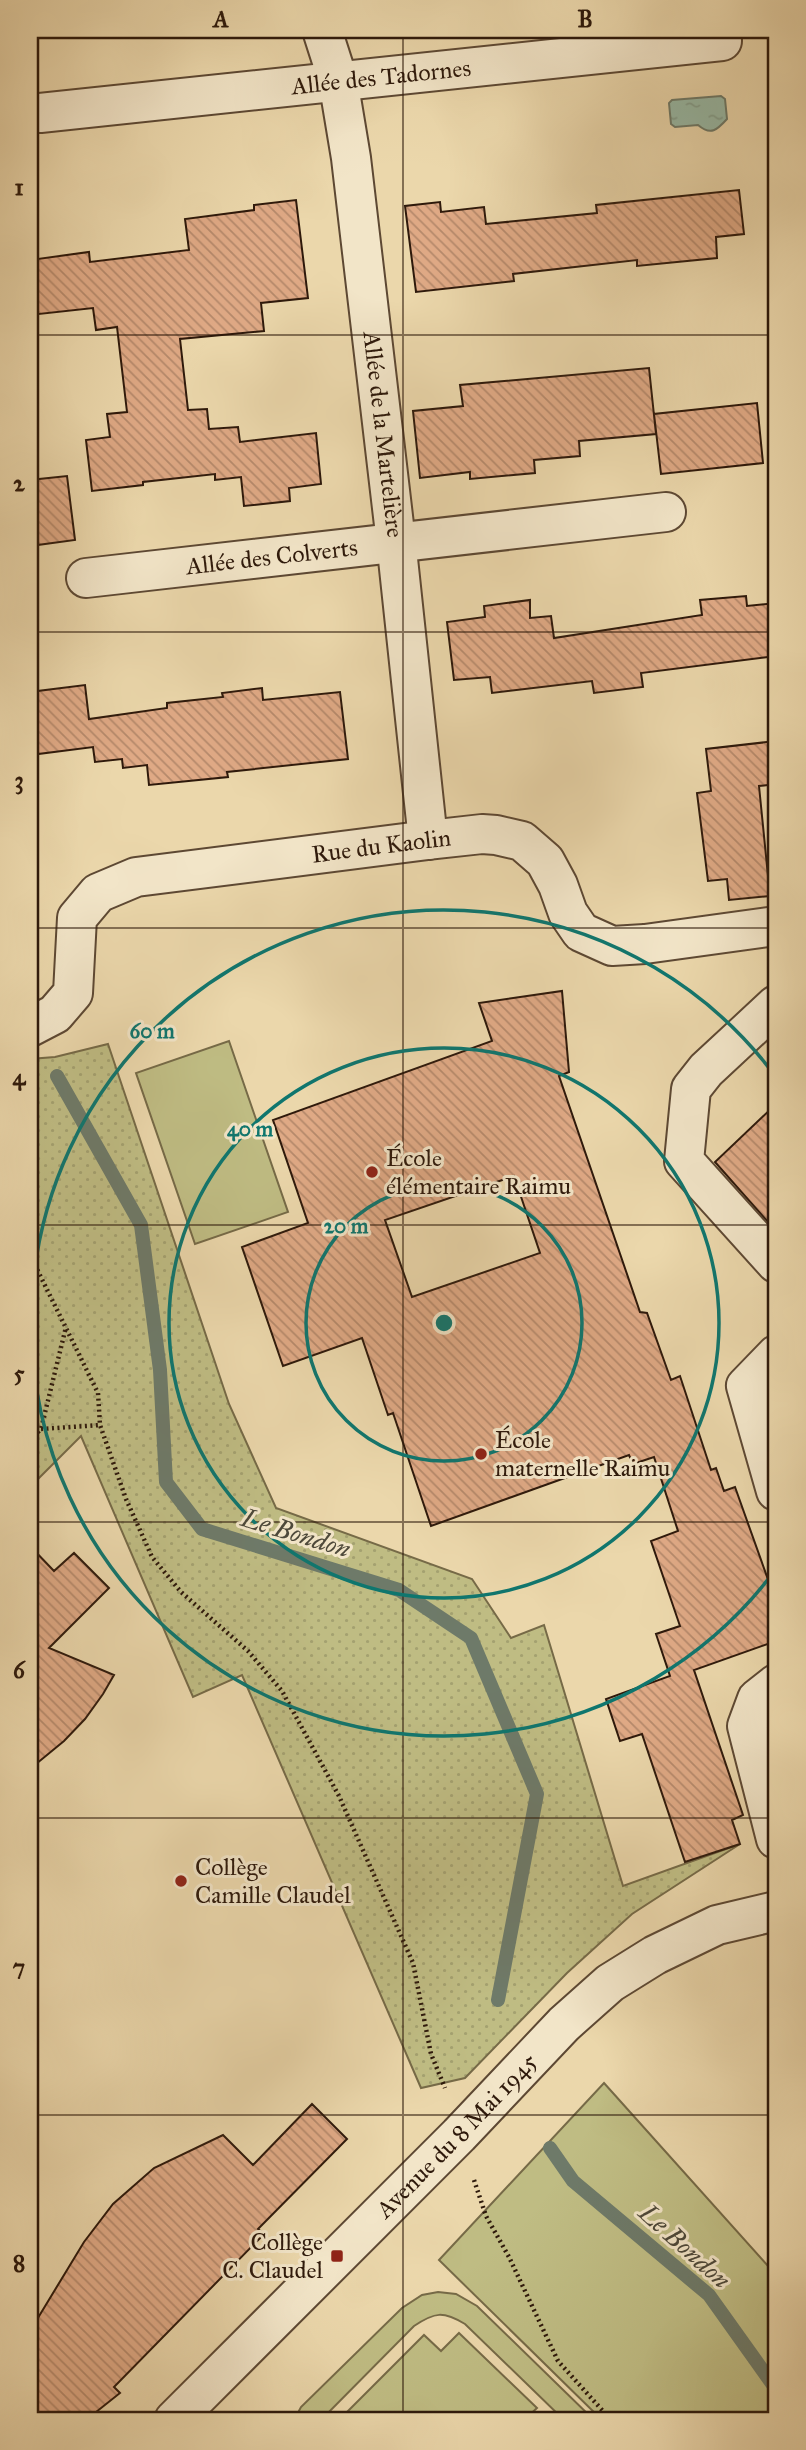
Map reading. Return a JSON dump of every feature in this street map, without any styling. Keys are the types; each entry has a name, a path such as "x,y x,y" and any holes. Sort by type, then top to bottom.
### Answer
{"street":[{"name":"Allée de la Martelière","path":"322,30 338,80 351,158 428,840"},
{"name":"Allée des Tadornes","path":"40,113 722,41"},
{"name":"Allée des Colverts","path":"86,578 666,512"},
{"name":"Rue du Kaolin","path":"42,1021 73,993 77,918 98,893 136,877 482,834 522,841 545,861 558,884 568,913 581,932 612,946 776,926"},
{"path":"776,1005 706,1070 691,1089 684,1161 776,1263"},
{"path":"776,1355 746,1386 776,1490"},
{"path":"776,1684 757,1699 747,1726 776,1839"},
{"name":"Avenue du 8 Mai 1945","path":"174,2420 467,2126 564,2024 610,1983 655,1955 717,1925 776,1911"}],"path":[{"path":"30,1255 98,1394 100,1425 126,1499 152,1557 181,1592 248,1651 282,1691 339,1796 413,1963 431,2054 446,2090 467,2126 486,2216 509,2257 558,2361 611,2420"},
{"path":"30,1440 41,1429 66,1326"},
{"path":"41,1429 100,1425"}],"shaded area":[{"path":"229,1041 288,1212 195,1244 136,1073"},
{"path":"108,1044 229,1404 276,1508 472,1579 511,1638 544,1625 623,1886 740,1844 632,1914 567,1973 465,2078 421,2088 242,1675 193,1697 81,1436 30,1487 30,1059 55,1057"},
{"path":"604,2083 776,2275 776,2420 602,2420 439,2260"},
{"path":"438,2292 456,2294 477,2306 594,2420 564,2420 465,2324 439,2315 414,2326 321,2420 294,2420 301,2407 402,2308 422,2295"},
{"path":"459,2333 537,2408 524,2420 339,2420 424,2335 441,2351"}],"water":[{"path":"721,96 725,99 727,119 717,129 710,131 698,125 675,127 671,124 669,103 672,100"}],"building":[{"path":"739,190 744,234 716,237 717,258 637,266 637,260 513,274 514,281 416,292 405,206 440,202 441,212 484,207 486,224 597,213 596,205"},
{"path":"296,200 308,298 261,303 264,331 180,339 188,410 207,409 209,429 238,427 240,442 316,433 321,484 289,488 290,501 244,506 241,477 215,480 215,474 92,491 86,440 110,437 107,414 127,412 117,327 96,330 93,308 30,315 30,260 89,252 90,262 189,250 185,219 254,210 254,205"},
{"path":"649,368 656,434 579,441 580,456 534,460 535,473 470,479 470,472 420,478 413,411 463,406 460,385"},
{"path":"757,403 763,463 661,474 654,414"},
{"path":"67,476 75,540 30,546 30,480"},
{"path":"746,596 747,606 776,603 776,656 641,673 643,687 594,693 592,681 492,693 490,677 454,680 447,622 485,617 484,606 530,600 530,618 551,616 554,638 702,615 700,600"},
{"path":"85,685 89,719 167,708 167,703 223,697 222,693 262,688 263,700 340,692 348,759 227,772 228,777 149,785 147,765 123,768 122,759 95,762 93,747 30,755 30,692"},
{"path":"776,741 776,784 759,786 770,896 729,900 727,879 708,881 697,793 711,791 706,749"},
{"path":"562,991 569,1072 559,1076 640,1312 647,1313 671,1380 680,1376 711,1470 716,1468 724,1491 735,1487 776,1602 776,1641 694,1670 743,1815 732,1820 740,1844 685,1862 642,1734 620,1741 606,1699 670,1676 656,1634 680,1626 651,1541 678,1531 654,1457 633,1464 629,1455 431,1526 393,1413 388,1415 362,1338 283,1366 242,1247 308,1223 273,1120 492,1041 479,1003","holes":["514,1176 540,1253 412,1297 385,1220"]},
{"path":"776,1104 776,1231 715,1162"},
{"path":"30,1546 54,1571 74,1553 109,1588 49,1648 114,1675 85,1719 64,1741 30,1769"},
{"path":"312,2104 347,2139 258,2229 264,2234 114,2387 120,2393 86,2420 30,2420 30,2331 84,2242 113,2204 154,2168 223,2135 253,2165"}],"waterway":[{"name":"Le Bondon","path":"57,1076 141,1225 160,1370 166,1482 202,1529 399,1590 471,1638 537,1794 498,2000"},
{"name":"Le Bondon","path":"550,2148 573,2181 709,2295 776,2389"}],"place":[{"name":"École élémentaire Raimu","path":"372,1172"},
{"name":"École maternelle Raimu","path":"481,1454"},
{"name":"Collège Camille Claudel","path":"181,1881"},
{"name":"Collège C. Claudel","path":"337,2256"}]}
